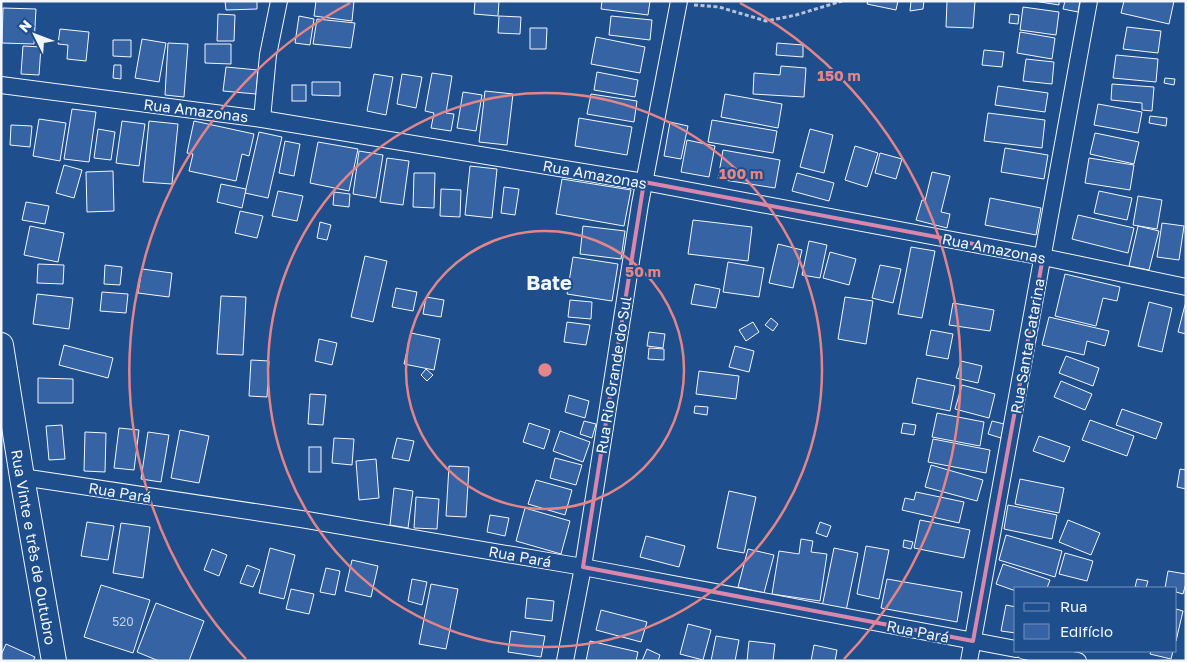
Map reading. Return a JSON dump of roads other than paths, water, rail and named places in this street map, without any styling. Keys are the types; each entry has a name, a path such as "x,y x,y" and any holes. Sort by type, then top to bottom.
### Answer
{"street":[{"path":"262,119 268,55 279,1"},
{"name":"Rua Santa Catarina","path":"969,661 1089,1"},
{"name":"Rua Rio Grande do Sul","path":"565,661 583,567 644,182 678,2"},
{"name":"Rua Amazonas","path":"1,85 262,119 644,182 1043,257 1186,287"},
{"name":"Rua Vinte e três de Outubro","path":"1,345 54,661"},
{"name":"Rua Pará","path":"22,477 301,519 583,567 1014,649"},
{"path":"1029,652 1078,661"}],"district":[{"name":"Bate","path":"549,282"}]}
